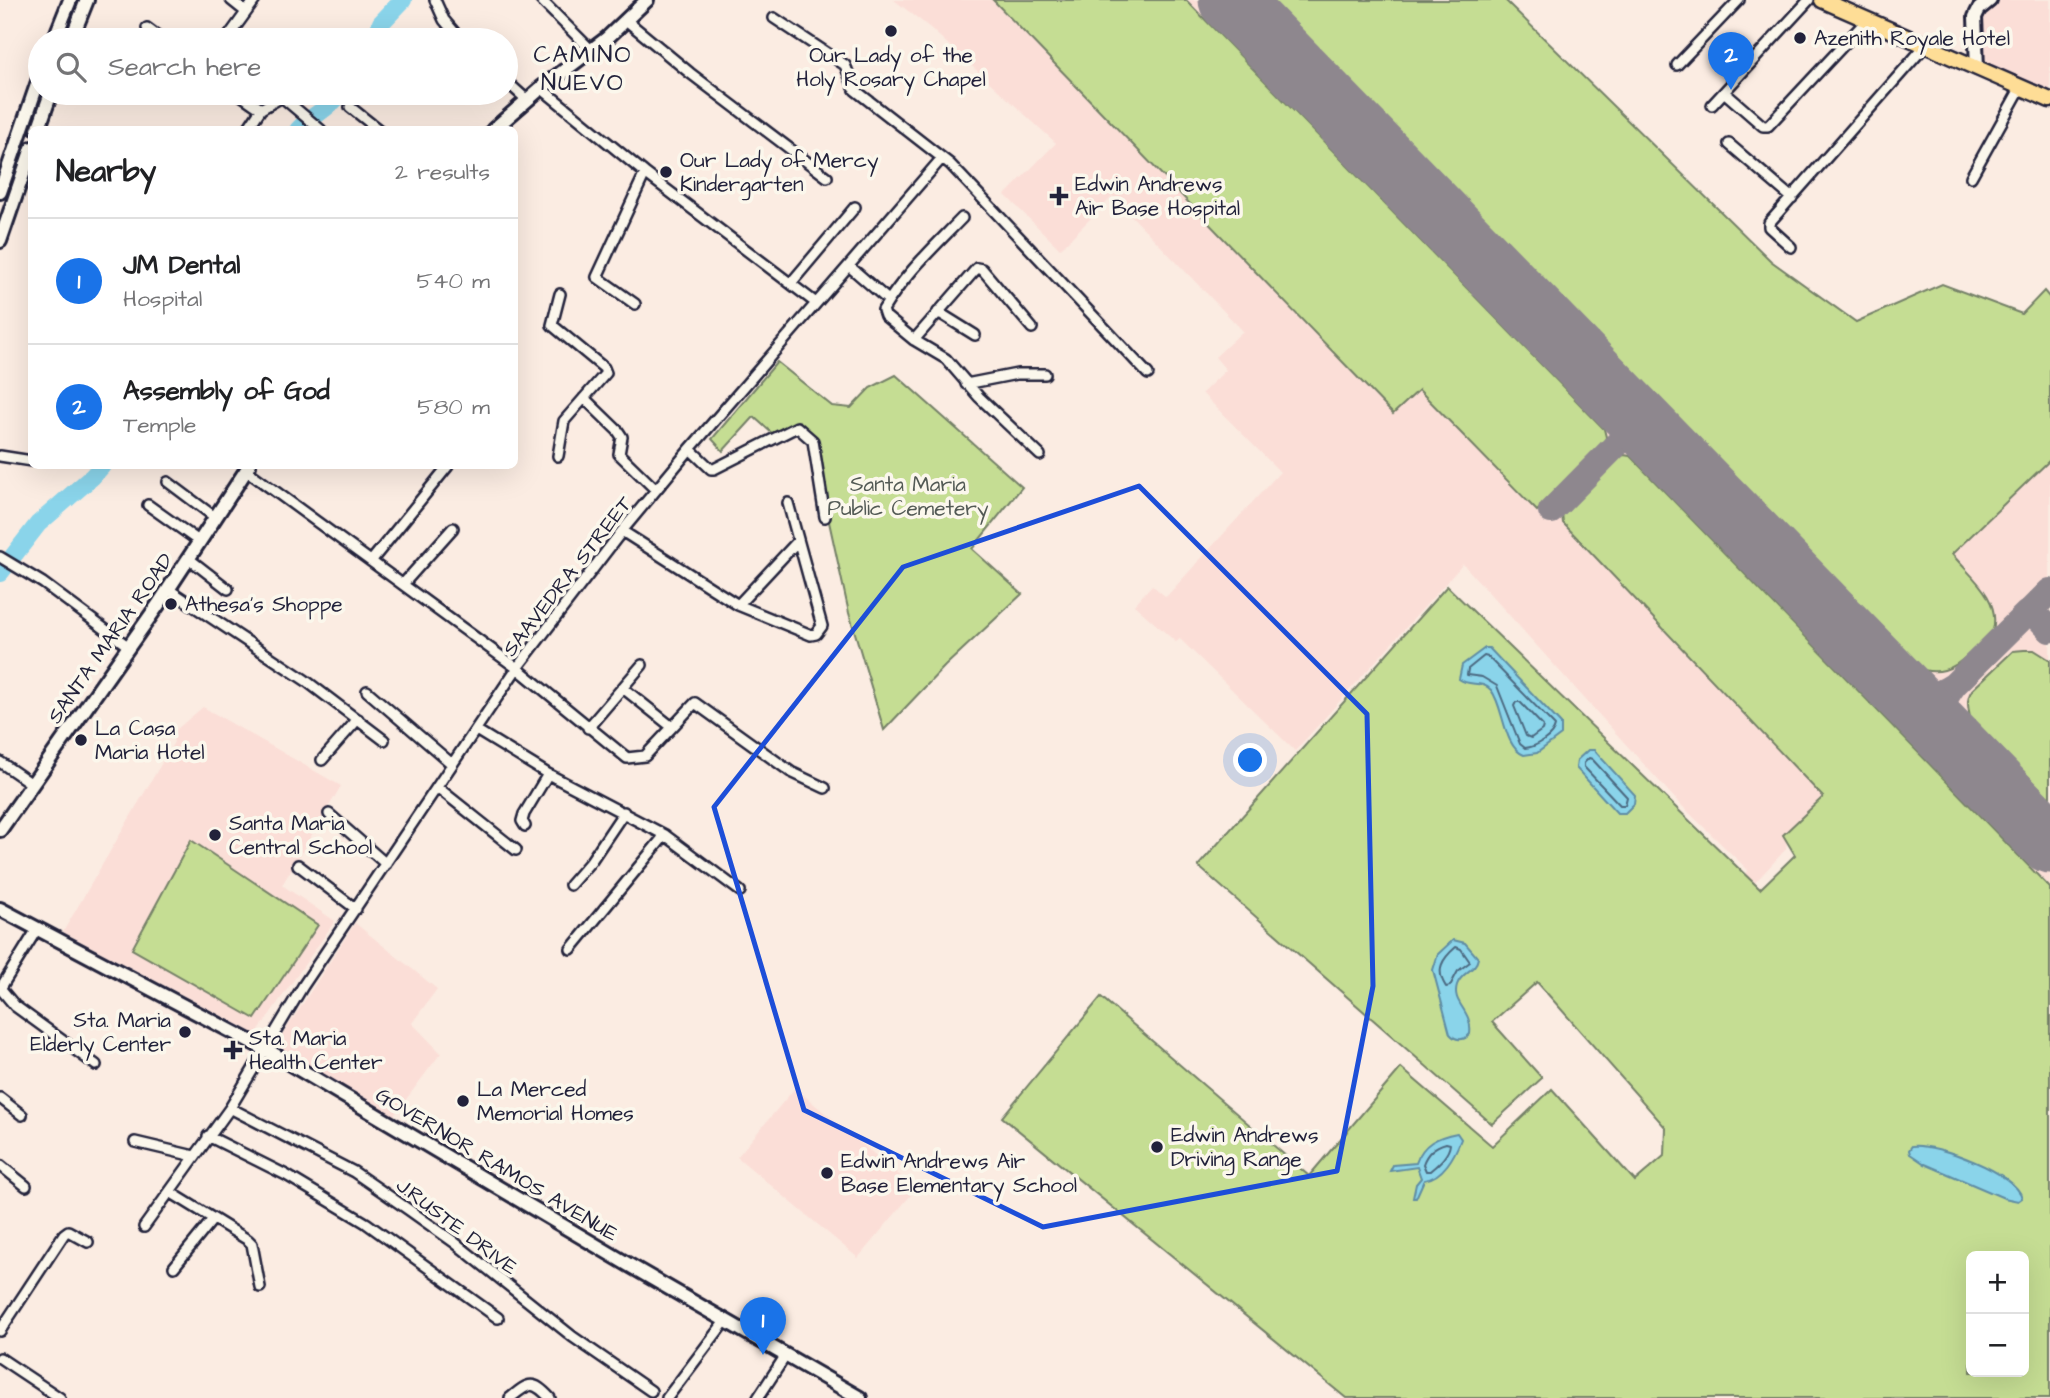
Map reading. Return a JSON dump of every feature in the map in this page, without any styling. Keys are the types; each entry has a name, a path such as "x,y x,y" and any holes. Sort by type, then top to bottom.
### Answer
{"main road":[{"path":"59,28 70,0"},
{"path":"76,28 87,0"},
{"path":"497,126 627,21 647,0"},
{"path":"1822,0 2050,100"},
{"path":"1977,68 1975,17 1979,9 1990,0"},
{"path":"0,192 30,105"},
{"path":"39,126 47,105"},
{"path":"0,241 28,160"},
{"name":"SANTA MARIA ROAD","path":"0,830 129,647 246,469"},
{"name":"GOVERNOR RAMOS AVENUE","path":"0,909 265,1049 860,1398"}],"street":[{"path":"231,0 246,12"},
{"path":"235,28 255,0"},
{"path":"435,0 451,28"},
{"path":"541,0 591,50"},
{"path":"1677,65 1740,0"},
{"path":"1712,105 1809,0"},
{"path":"774,18 845,65 855,90 942,158 1148,374"},
{"path":"627,21 690,73 827,177"},
{"path":"1724,92 1763,126 1768,126 1866,21"},
{"path":"1791,247 1768,225 1925,46"},
{"path":"1971,177 2021,87"},
{"path":"541,88 645,173 816,303"},
{"path":"518,92 527,100"},
{"path":"255,105 261,109"},
{"path":"250,126 261,109 267,105"},
{"path":"294,105 317,126"},
{"path":"350,107 374,126"},
{"path":"1729,144 1792,198"},
{"name":"SAAVEDRA STREET","path":"144,1227 230,1108 303,986 517,668 622,531 690,449 942,158"},
{"path":"635,304 597,277 645,173"},
{"path":"791,283 855,207"},
{"path":"962,218 923,258 888,300 883,310 885,316 914,340 946,359 966,384 1040,455"},
{"path":"849,266 888,300"},
{"path":"914,340 949,297 980,268 1032,328"},
{"path":"558,456 564,421 606,373 606,370 552,325 560,294"},
{"path":"938,312 975,335"},
{"path":"966,384 1017,374 1045,374"},
{"path":"584,398 622,437 619,454 656,490"},
{"path":"690,449 714,469 797,427 813,442 825,517"},
{"path":"0,456 28,460"},
{"path":"248,469 517,668 627,758 645,757 692,704 698,704 791,772 825,788"},
{"path":"372,560 446,469"},
{"path":"167,482 216,518"},
{"path":"622,531 738,605 811,635 820,631 822,626 788,503"},
{"path":"148,505 200,542"},
{"path":"404,583 453,528"},
{"path":"738,605 797,542"},
{"path":"0,556 43,583 129,647"},
{"path":"188,558 228,589"},
{"path":"168,589 305,680 384,740"},
{"path":"588,728 642,665"},
{"path":"623,688 672,727"},
{"path":"367,691 452,764"},
{"path":"322,760 359,719"},
{"path":"476,730 548,774 665,835 740,891"},
{"path":"0,762 32,784"},
{"path":"525,826 522,821 524,814 548,774"},
{"path":"437,787 516,850"},
{"path":"570,885 591,861 624,812"},
{"path":"329,814 386,863"},
{"path":"571,949 665,835"},
{"path":"298,865 356,909"},
{"path":"37,929 0,989 15,1006 96,1065"},
{"path":"0,1098 22,1115"},
{"name":"J.RUSTE DRIVE","path":"230,1108 354,1172 454,1242 573,1338 651,1391"},
{"path":"208,1136 286,1175 366,1223 498,1318"},
{"path":"135,1142 194,1156"},
{"path":"0,1166 26,1186"},
{"path":"170,1192 252,1244 260,1287"},
{"path":"174,1267 213,1219"},
{"path":"0,1331 64,1234 68,1231 88,1242"},
{"path":"667,1398 726,1320"},
{"path":"758,1398 786,1355"},
{"path":"0,1358 60,1398"},
{"path":"510,1398 526,1385 532,1384 550,1398"}],"highlighted area":[{"path":"1139,486 1367,714 1373,986 1337,1171 1043,1227 804,1110 714,807 903,567"}],"shaded area":[{"path":"894,0 1505,0 1771,261 1856,322 1942,284 2022,314 2044,291 2050,298 2050,1029 1787,841 1786,849 1739,900 1730,892 1748,870 1678,802 1463,564 1295,751 1180,639 1176,642 1134,605 1152,585 1166,597 1280,472 1202,393 1226,370 1215,357 1243,331 1090,173 1112,197 1060,249 1005,195 1056,143 929,27"},
{"path":"1999,0 2050,0 2050,92 1983,63 1978,15"},
{"name":"Santa Maria Central School","path":"203,707 341,786 282,885 335,921 256,1034 63,932 174,742 171,734"},
{"path":"355,923 437,989 412,1023 441,1053 392,1118 274,1048"},
{"name":"Edwin Andrews Air Base Elementary School","path":"795,1088 916,1189 858,1258 737,1157"}],"green space":[{"path":"993,0 1186,0 1604,429 1604,446 1537,511 1419,390 1393,414"},
{"path":"1270,0 1505,0 1771,261 1856,322 1942,284 2022,314 2044,291 2050,298 2050,460 1952,554 1988,598 1993,608 1993,630 1954,666 1945,670 1924,670"},
{"name":"Santa Maria Public Cemetery","path":"777,362 832,406 851,408 870,388 896,375 1022,487 972,549 1022,594 945,666 884,730 849,613 826,508 817,441 797,424 774,435 754,417 723,451 712,439"},
{"path":"1630,456 2050,888 2050,1398 1346,1398 1002,1117 1101,997 1309,1176 1401,1068 1492,1146 1552,1089 1635,1181 1665,1155 1666,1128 1537,982 1492,1022 1542,1078 1492,1124 1198,866 1447,586 1760,889 1795,855 1783,835 1823,797 1563,523 1564,509 1613,459"},
{"path":"2034,650 2050,660 2050,799 1970,717 1969,710 1968,700 1972,690 2013,651"},
{"path":"191,840 318,925 255,1019 132,949"}],"water":[{"path":"1485,648 1489,648 1561,724 1561,735 1537,753 1524,755 1517,751 1491,690 1484,685 1459,679 1462,665"},
{"path":"1588,750 1594,750 1635,795 1634,804 1625,813 1617,813 1576,768 1577,760"},
{"path":"1453,940 1465,943 1478,958 1457,985 1457,997 1470,1026 1470,1034 1460,1039 1450,1034 1433,970 1438,954"},
{"path":"1457,1133 1461,1139 1452,1158 1437,1175 1424,1180 1416,1198 1413,1198 1416,1184 1421,1178 1417,1167 1390,1171 1393,1165 1416,1163 1423,1150 1432,1142"},
{"path":"1912,1146 1939,1149 1991,1170 2017,1188 2022,1198 2018,1201 2004,1198 1925,1164 1910,1154"}],"waterway":[{"path":"379,28 403,0"},
{"path":"302,126 328,105"},
{"path":"0,573 38,524 99,469"}],"taxiway":[{"path":"1551,511 1640,421"},
{"path":"2029,612 2050,591"},
{"path":"1945,734 1942,709 1954,685 2027,613 2032,611 2050,630"},
{"path":"1898,686 1926,696 1954,685"}],"runway":[{"path":"1230,0 2050,842"}],"place":[{"name":"Our Lady of the Holy Rosary Chapel","path":"891,31"},
{"name":"Azenith Royale Hotel","path":"1800,38"},
{"name":"Assembly of God","path":"1731,90"},
{"name":"Our Lady of Mercy Kindergarten","path":"666,172"},
{"name":"Edwin Andrews Air Base Hospital","path":"1059,196"},
{"name":"Athesa's Shoppe","path":"171,604"},
{"name":"La Casa Maria Hotel","path":"81,740"},
{"name":"Santa Maria Central School","path":"215,835"},
{"name":"Sta. Maria Elderly Center","path":"185,1032"},
{"name":"Sta. Maria Health Center","path":"233,1050"},
{"name":"La Merced Memorial Homes","path":"463,1101"},
{"name":"Edwin Andrews Driving Range","path":"1157,1147"},
{"name":"Edwin Andrews Air Base Elementary School","path":"827,1173"},
{"name":"JM Dental","path":"763,1355"}],"district":[{"name":"CAMINO NUEVO","path":"583,68"}]}
